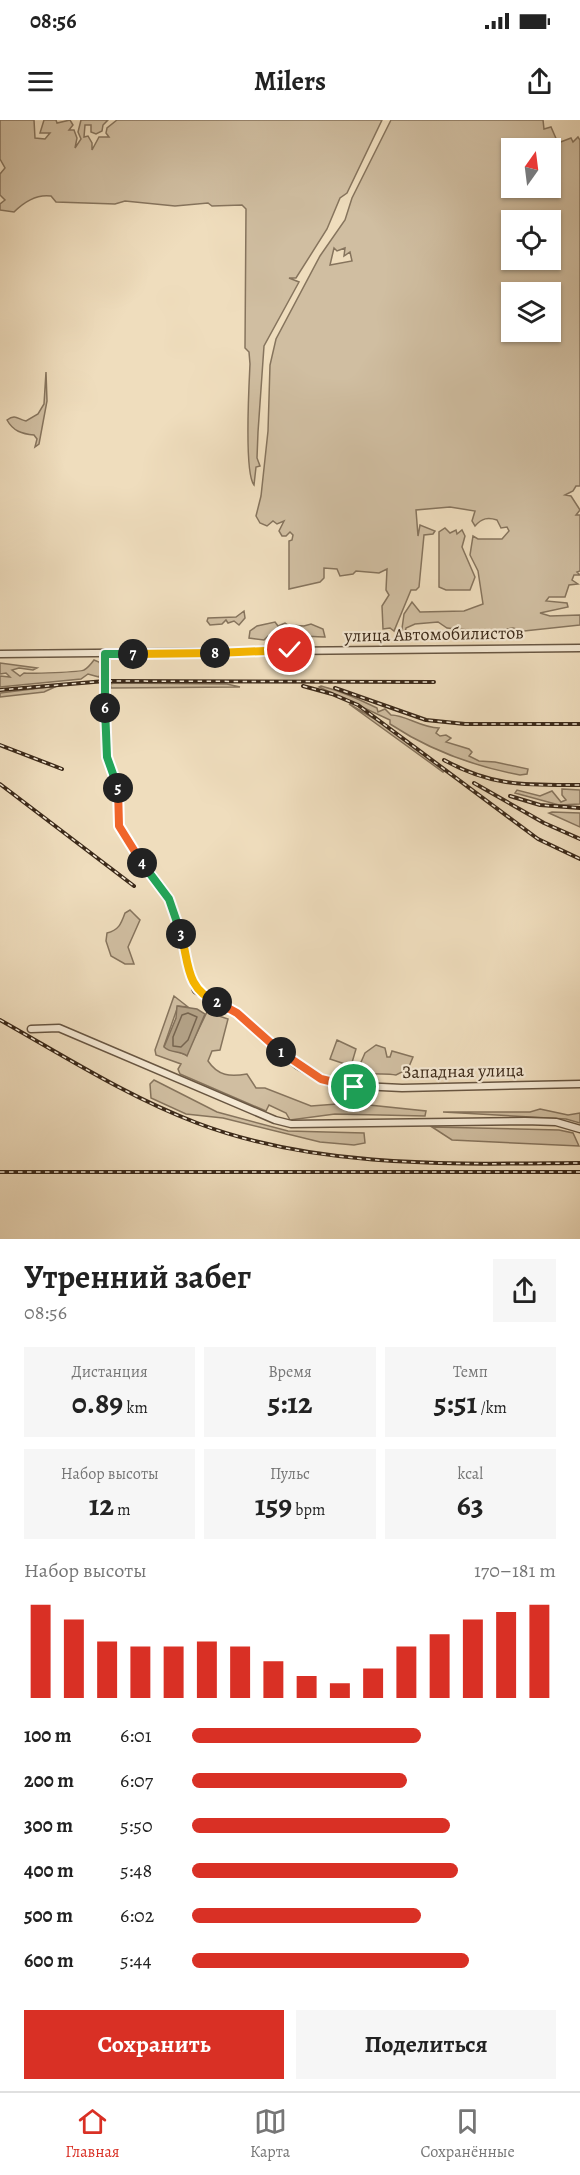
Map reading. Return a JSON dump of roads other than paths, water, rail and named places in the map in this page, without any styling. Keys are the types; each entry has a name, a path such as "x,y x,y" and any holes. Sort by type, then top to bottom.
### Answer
{"street":[{"name":"улица Автомобилистов","path":"0,654 580,648"},
{"name":"Западная улица","path":"105,654 107,757 118,787 119,826 174,909 196,990 235,1012 297,1065 321,1079 340,1085 402,1088 580,1084"},
{"path":"31,1029 60,1028 275,1120 291,1124 525,1121 556,1122 580,1130"}],"water":[{"path":"177,1006 197,1009 205,1014 187,1056 164,1047 176,1018"}],"railway":[{"path":"0,690 105,681 434,682"},
{"path":"303,686 332,694 358,705 538,839 580,859"},
{"path":"335,688 426,720 465,724 580,724"},
{"path":"0,745 62,769"},
{"path":"444,760 478,775 510,783 580,785"},
{"path":"474,783 544,823 580,839"},
{"path":"0,784 134,886"},
{"path":"510,796 540,805 580,808"},
{"path":"0,1020 146,1101 197,1123 243,1138 290,1149 386,1161 484,1164 580,1163"},
{"path":"0,1172 580,1172"}]}
